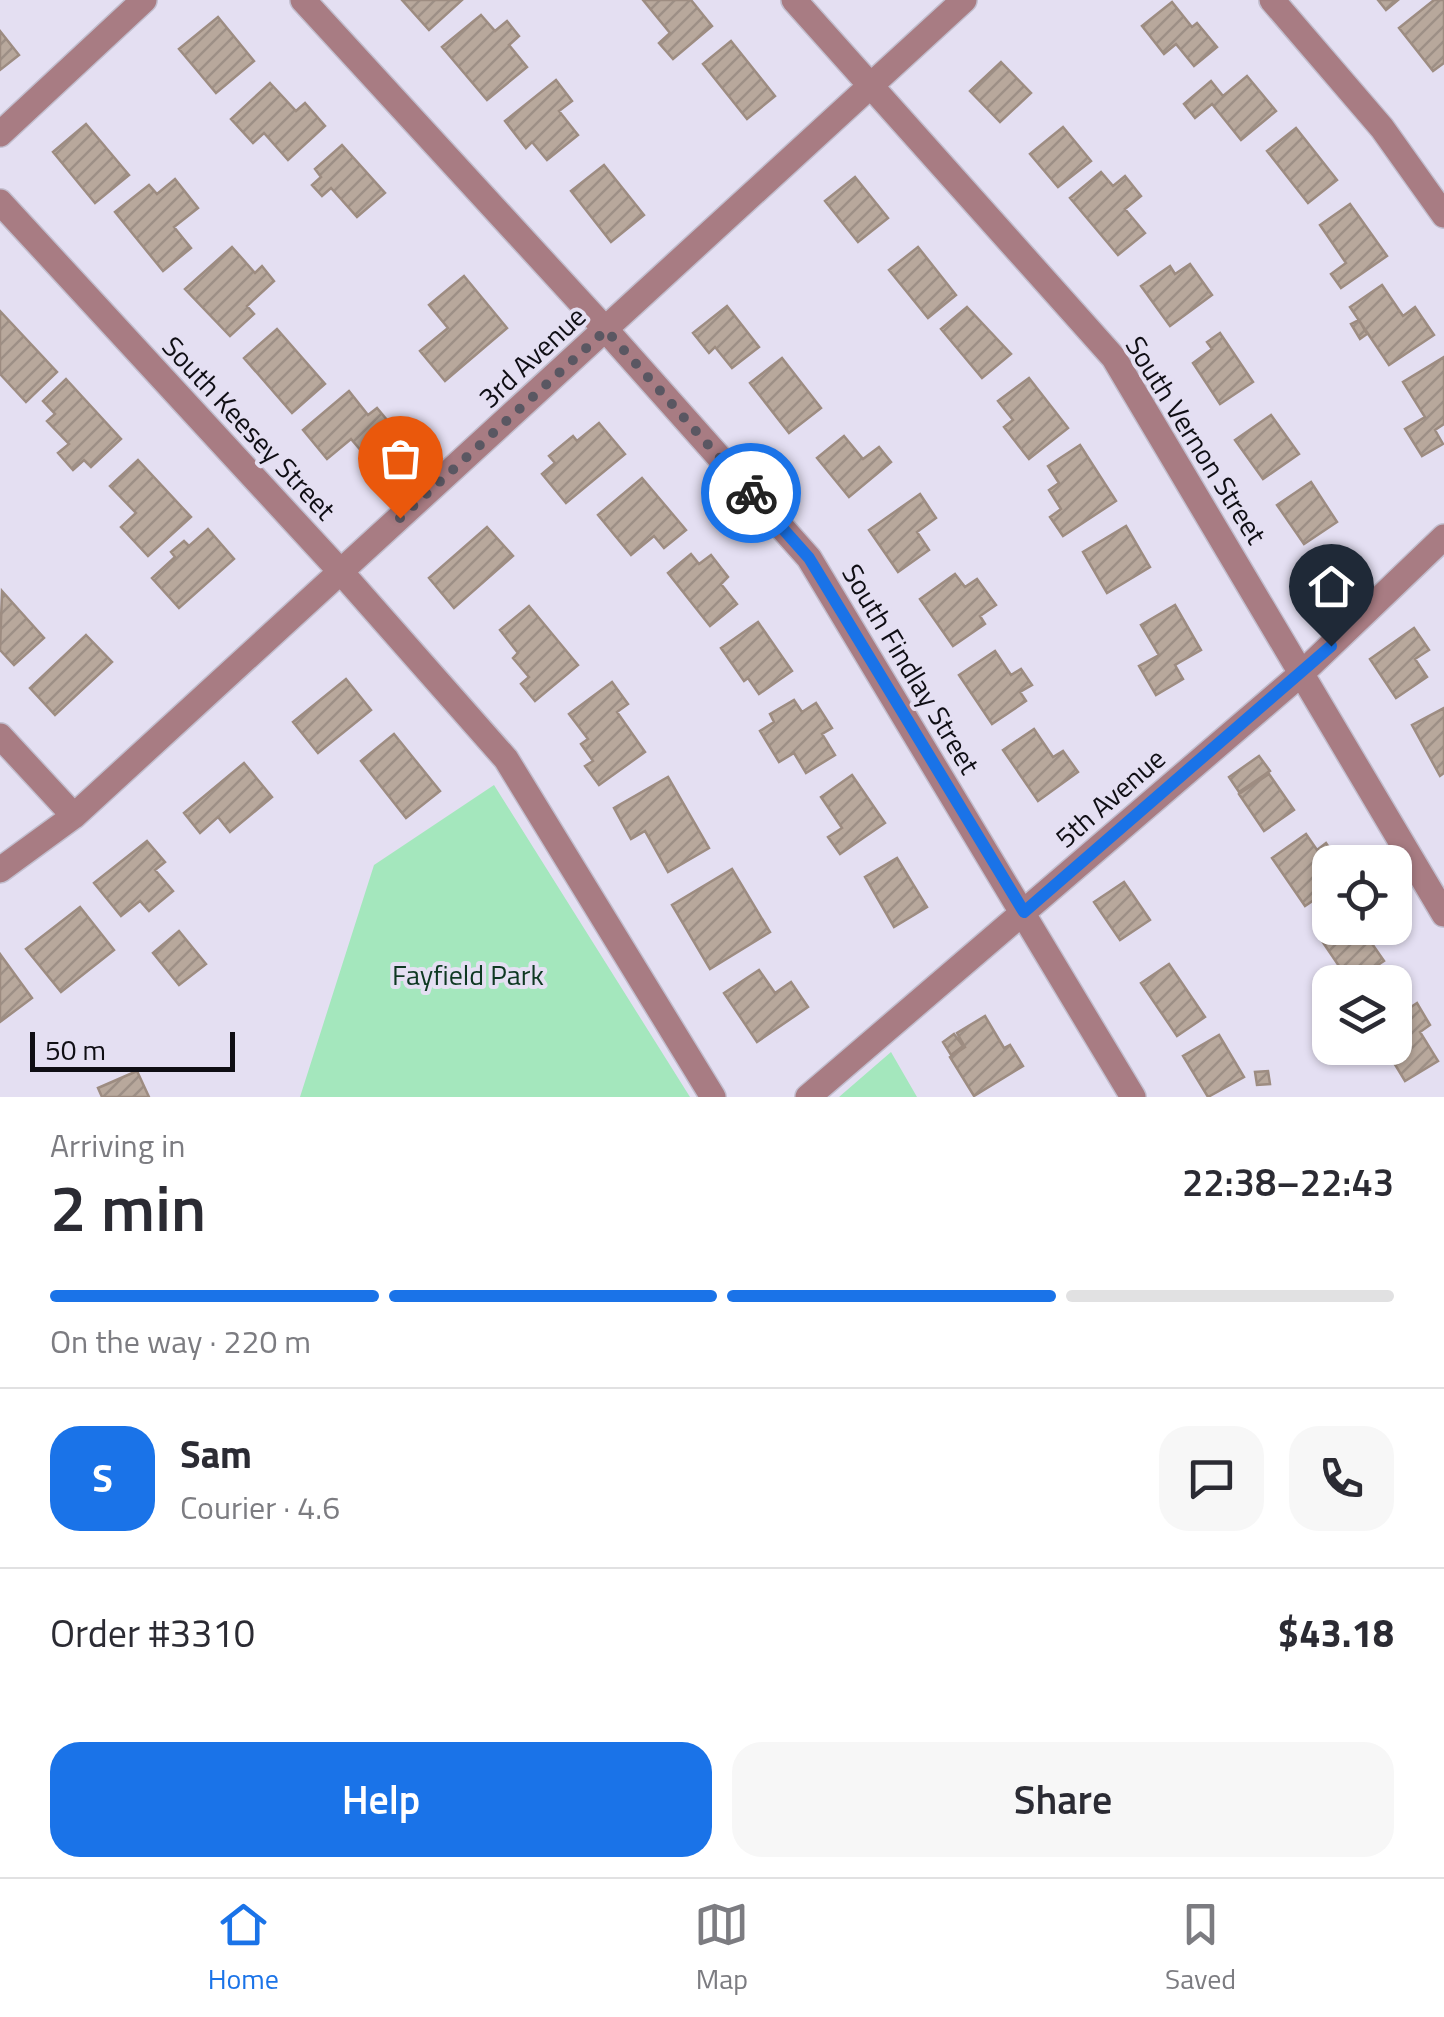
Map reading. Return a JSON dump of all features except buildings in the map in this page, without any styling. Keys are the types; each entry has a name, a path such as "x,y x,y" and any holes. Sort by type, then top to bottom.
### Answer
{"street":[{"path":"0,134 144,0"},
{"name":"South Findlay Street","path":"303,0 809,558 1133,1097"},
{"name":"South Vernon Street","path":"794,0 1114,358 1444,914"},
{"name":"3rd Avenue","path":"0,870 74,816 964,0"},
{"path":"1272,0 1382,128 1444,215"},
{"name":"South Keesey Street","path":"0,202 341,572 506,759 714,1097"},
{"name":"5th Avenue","path":"808,1097 1302,672 1444,537"},
{"path":"0,736 74,816"}],"green space":[{"name":"Fayfield Park","path":"494,785 690,1097 300,1097 374,865"},
{"path":"891,1052 917,1097 839,1097"}],"way so far":[{"path":"400,518 606,330 751,493"}],"route":[{"path":"751,493 809,558 1024,912 1331,646"}]}
